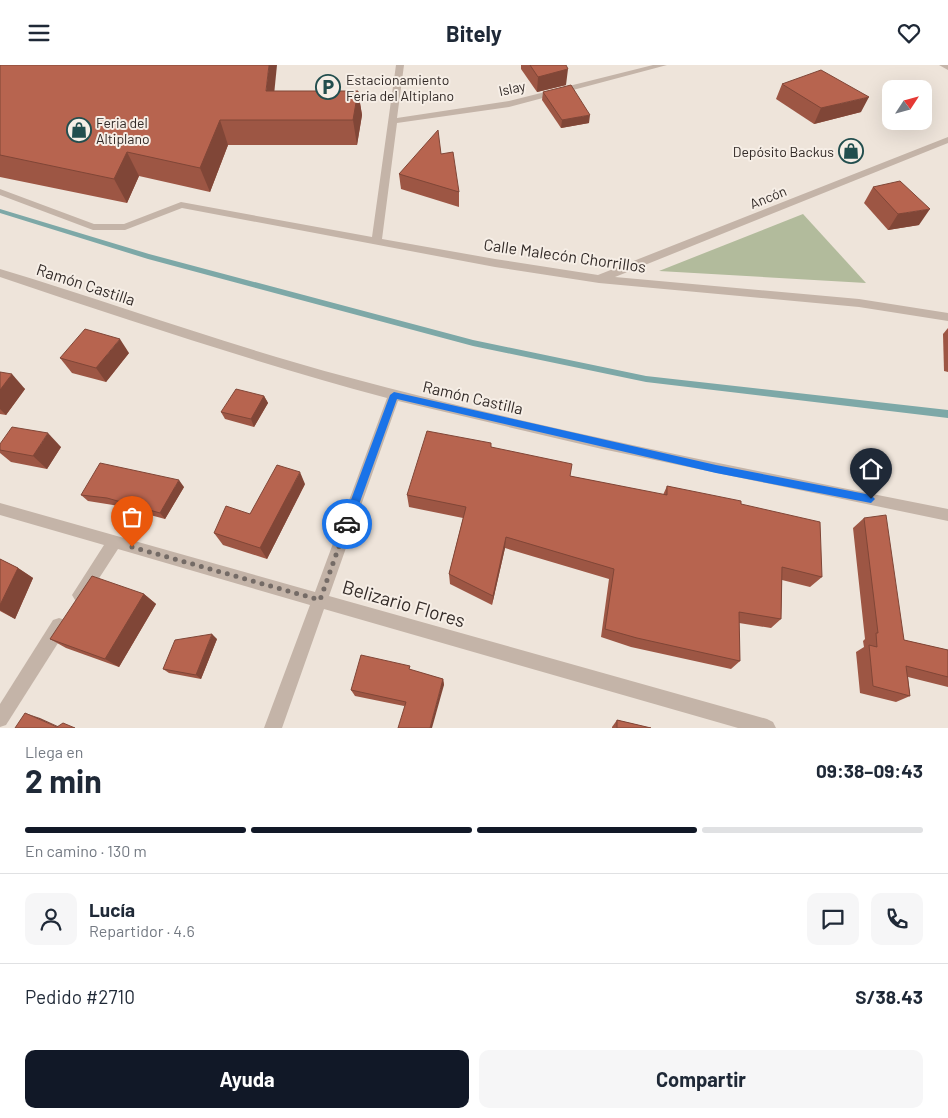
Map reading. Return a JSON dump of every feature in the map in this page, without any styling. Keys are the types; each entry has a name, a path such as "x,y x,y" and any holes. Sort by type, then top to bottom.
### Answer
{"street":[{"path":"377,240 400,65"},
{"name":"Islay","path":"393,121 509,104 663,65"},
{"path":"942,65 948,68"},
{"name":"Ancón","path":"599,279 948,140"},
{"name":"Calle Malecón Chorrillos","path":"0,193 93,227 108,229 141,222 182,205 495,263 599,279 859,303 948,317"},
{"name":"Ramón Castilla","path":"0,273 222,345 394,395 716,469 948,515"},
{"path":"273,728 394,395"},
{"name":"Belizario Flores","path":"0,509 767,728"},
{"path":"0,719 114,541"}],"green space":[{"path":"803,214 866,283 659,271"}],"building":[{"name":"Feria del Altiplano","path":"0,65 269,65 266,91 358,91 353,120 220,120 200,168 127,152 114,179 0,155"},
{"path":"530,65 566,65 568,69 538,77"},
{"path":"821,70 869,97 821,108 782,84"},
{"path":"571,85 590,115 562,120 543,92"},
{"path":"438,130 441,154 453,152 459,192 399,174"},
{"path":"900,181 930,209 898,214 873,187"},
{"path":"85,329 120,339 96,368 60,358"},
{"path":"0,372 12,374 0,390"},
{"path":"236,389 264,396 251,419 221,412"},
{"path":"12,427 48,433 33,456 0,450 0,444"},
{"path":"427,431 491,443 491,447 572,464 570,476 667,495 667,486 741,501 741,504 820,522 822,577 782,567 781,619 739,612 740,661 605,629 614,569 506,537 493,596 449,574 466,507 407,495"},
{"path":"100,463 179,480 160,513 107,498 81,495"},
{"path":"277,465 300,472 260,548 214,533 226,506 250,514"},
{"path":"886,515 904,640 948,650 948,677 906,666 910,696 873,686 869,645 877,647 876,633 878,633 864,518"},
{"path":"0,559 18,568 0,605"},
{"path":"92,576 144,594 105,659 50,639"},
{"path":"212,634 196,675 163,669 175,640"},
{"path":"361,655 410,666 409,669 443,679 430,728 398,728 406,702 351,690"},
{"path":"25,713 57,727 63,723 75,728 15,728"},
{"path":"617,720 651,728 617,728"}],"waterway":[{"path":"0,211 148,256 473,343 646,379 948,414"}],"way so far":[{"path":"132,547 320,600 347,524"}],"place":[{"name":"Estacionamiento Feria del Altiplano","path":"328,87"},
{"name":"Feria del Altiplano","path":"79,130"},
{"name":"Depósito Backus","path":"851,151"}],"route":[{"path":"347,524 394,395 716,469 871,499"}]}
